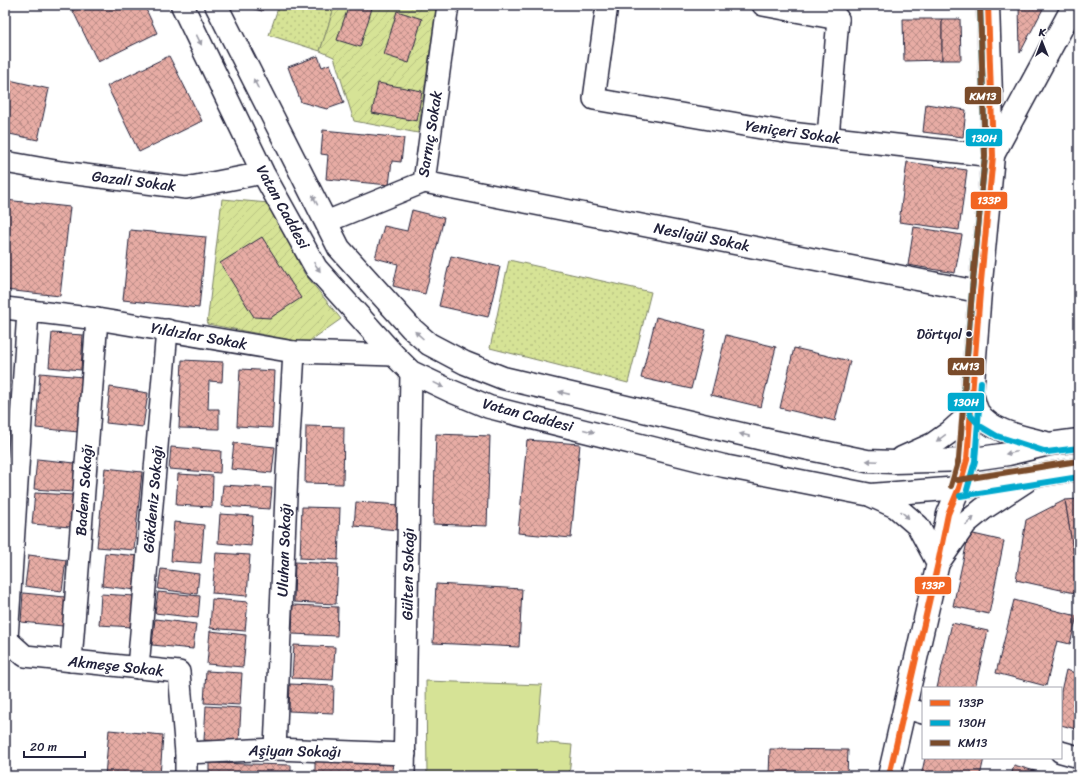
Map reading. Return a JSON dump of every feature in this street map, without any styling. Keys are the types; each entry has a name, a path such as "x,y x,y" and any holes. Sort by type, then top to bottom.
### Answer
{"main road":[{"name":"Vatan Caddesi","path":"182,5 263,173 316,268 411,372 489,407 724,466 871,495 959,488 1079,469"},
{"name":"Vatan Caddesi","path":"216,5 339,248 411,328 429,344 465,363 503,378 867,461 894,462 967,460 1008,454 1049,444 1079,440"},
{"path":"889,776 914,711 938,563 948,514 959,488 967,460 980,292 993,156 988,5"},
{"path":"993,156 1074,5"},
{"path":"894,462 933,444 950,432 972,403"},
{"path":"972,403 985,420 1000,429 1012,434 1049,444"},
{"path":"938,563 966,523 983,509 1035,476"},
{"path":"871,495 896,507 918,526 938,563"}],"street":[{"name":"Sarnıç Sokak","path":"326,222 424,182 448,5"},
{"name":"Yeniçeri Sokak","path":"607,5 594,99 790,133 993,156"},
{"path":"763,5 833,12 828,137"},
{"name":"Gazali Sokak","path":"5,162 60,172 186,188 263,173"},
{"name":"Nesligül Sokak","path":"424,182 980,292"},
{"name":"Yıldızlar Sokak","path":"5,308 96,319 294,352 394,355"},
{"path":"6,638 28,311"},
{"name":"Badem Sokağı","path":"71,661 96,319"},
{"name":"Gökdeniz Sokağı","path":"138,668 167,330"},
{"name":"Uluhan Sokağı","path":"275,749 286,481 294,352"},
{"name":"Gülten Sokağı","path":"404,776 411,372"},
{"name":"Akmeşe Sokak","path":"6,638 25,656 178,672 186,753 186,776"},
{"name":"Aşiyan Sokağı","path":"186,753 275,749 405,754"},
{"path":"1062,752 1079,757"}],"green space":[{"path":"279,5 335,5 320,51 269,35"},
{"path":"335,5 422,5 436,10 418,133 354,121 334,57 320,51"},
{"path":"222,199 269,203 304,273 341,319 307,343 207,324"},
{"path":"509,260 651,292 628,383 490,348"},
{"path":"426,681 542,685 537,742 572,745 569,776 427,776"}],"building":[{"path":"70,5 144,5 157,33 98,62"},
{"path":"246,5 264,5 262,11 247,7"},
{"path":"349,5 373,5 360,47 337,40"},
{"path":"1019,5 1045,5 1020,53"},
{"path":"397,11 422,19 409,63 384,55"},
{"path":"903,19 942,19 942,60 904,61"},
{"path":"942,19 960,19 961,60 942,60"},
{"path":"169,56 202,121 139,152 107,86"},
{"path":"318,56 322,67 330,64 344,103 327,109 301,102 288,67"},
{"path":"5,79 49,89 38,140 5,133"},
{"path":"378,83 422,91 417,121 372,113"},
{"path":"926,104 966,110 963,137 923,132"},
{"path":"323,130 404,138 401,162 392,161 389,185 326,179 328,155 321,154"},
{"path":"907,162 967,170 959,230 899,222"},
{"path":"5,200 70,207 60,296 5,290"},
{"path":"412,210 444,218 425,294 393,286 398,264 375,258 384,226 407,231"},
{"path":"914,227 962,235 955,273 908,265"},
{"path":"130,230 206,237 199,308 123,300"},
{"path":"262,237 301,298 270,318 254,317 220,263"},
{"path":"451,256 500,267 488,317 439,306"},
{"path":"656,317 706,330 691,389 641,378"},
{"path":"52,333 83,335 81,370 49,367"},
{"path":"726,335 776,347 761,407 711,395"},
{"path":"794,348 850,361 835,421 780,408"},
{"path":"182,360 223,362 222,382 209,381 208,409 219,409 219,429 179,428"},
{"path":"240,369 275,371 272,428 237,426"},
{"path":"40,373 83,377 79,432 36,428"},
{"path":"110,387 148,393 143,427 106,423"},
{"path":"306,426 344,427 343,484 305,483"},
{"path":"436,434 490,436 487,526 433,524"},
{"path":"527,440 580,444 571,538 518,533"},
{"path":"234,443 275,447 272,473 231,469"},
{"path":"171,447 221,451 220,473 169,469"},
{"path":"37,459 75,463 73,492 34,489"},
{"path":"105,468 142,472 134,550 97,547"},
{"path":"178,474 213,476 212,507 176,505"},
{"path":"223,485 272,488 270,509 221,506"},
{"path":"35,493 73,495 71,527 32,524"},
{"path":"1079,499 1079,553 1073,553 1065,500"},
{"path":"1065,500 1079,594 1016,580 1026,520"},
{"path":"356,502 400,505 398,530 354,526"},
{"path":"302,507 340,508 338,560 300,558"},
{"path":"220,514 253,516 251,546 218,543"},
{"path":"174,522 204,525 201,563 171,561"},
{"path":"969,533 1004,541 989,614 953,606"},
{"path":"105,553 139,556 136,590 102,586"},
{"path":"216,553 250,555 247,596 212,593"},
{"path":"29,555 66,560 62,591 25,586"},
{"path":"295,562 338,564 336,604 294,602"},
{"path":"161,569 199,574 197,594 158,589"},
{"path":"436,584 522,589 519,647 433,643"},
{"path":"158,592 200,596 198,618 155,613"},
{"path":"23,593 65,597 63,626 21,622"},
{"path":"101,594 135,596 133,627 99,625"},
{"path":"212,599 248,602 245,631 210,628"},
{"path":"1014,600 1077,616 1070,644 1057,641 1046,686 996,673"},
{"path":"293,605 338,607 337,636 292,634"},
{"path":"155,619 196,624 193,649 152,645"},
{"path":"952,623 988,631 975,687 937,687"},
{"path":"210,631 246,635 243,667 207,664"},
{"path":"294,645 335,647 333,680 292,678"},
{"path":"1066,670 1079,674 1079,730 1062,725 1062,687"},
{"path":"206,671 242,673 240,705 204,703"},
{"path":"290,684 334,686 333,713 289,711"},
{"path":"206,706 241,708 239,742 204,740"},
{"path":"109,730 163,735 160,776 105,776"},
{"path":"770,749 848,750 847,776 769,776"},
{"path":"315,757 393,759 393,776 315,776"},
{"path":"925,759 984,759 980,776 921,776"},
{"path":"209,763 291,765 291,776 209,776"},
{"path":"1014,765 1052,776 1011,776"}],"transit line":[{"name":"130H","path":"980,5 985,156 964,396 971,416 980,426 997,436 1047,452 1079,448"},
{"name":"KM13","path":"951,486 959,459 972,291 985,156 980,5"},
{"name":"133P","path":"889,776 948,514 959,488 967,460 980,292 993,156 988,5"},
{"name":"130H","path":"967,490 975,461 981,382"},
{"name":"KM13","path":"958,480 1078,461"},
{"name":"130H","path":"960,496 1079,477"}],"place":[{"name":"Dörtyol","path":"969,334"}]}
